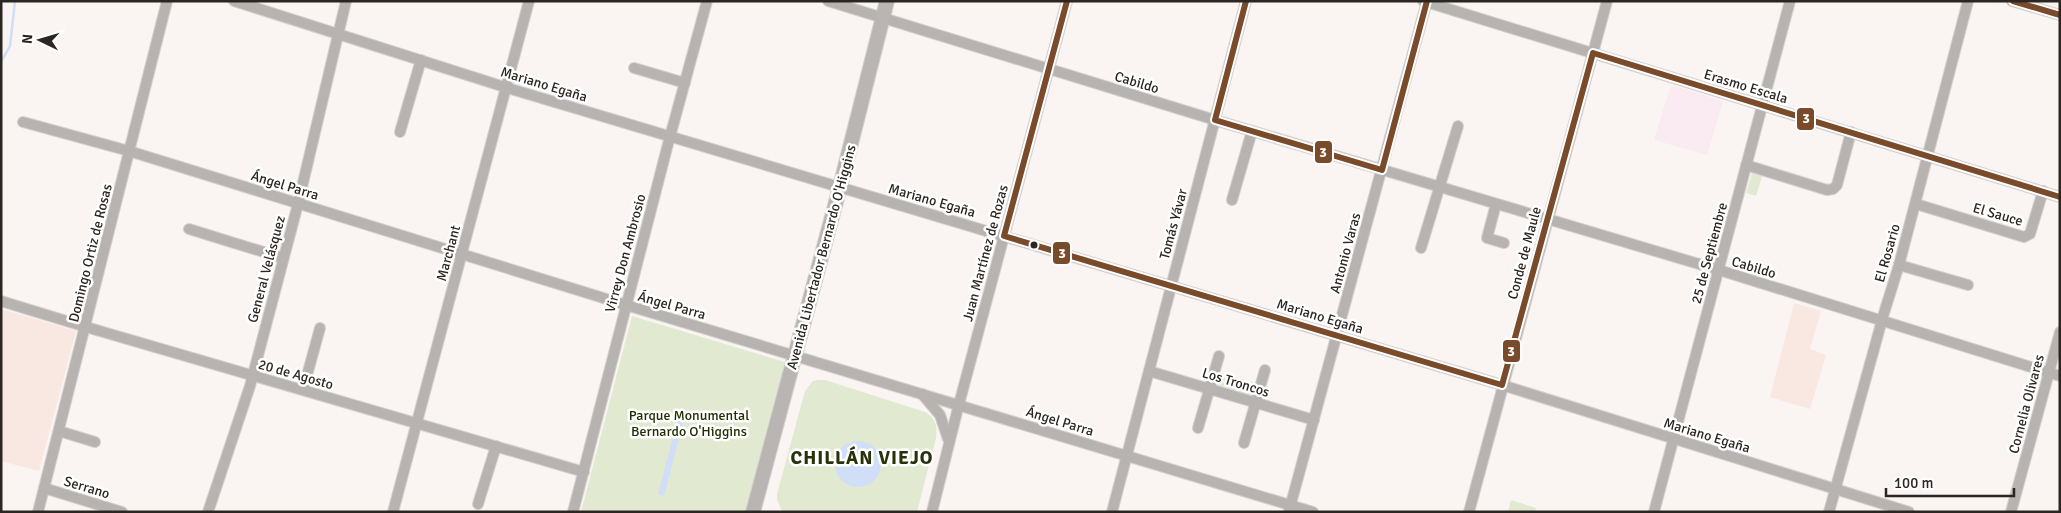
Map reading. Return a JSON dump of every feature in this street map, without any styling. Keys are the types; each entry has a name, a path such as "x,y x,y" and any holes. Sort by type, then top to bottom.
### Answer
{"main road":[{"name":"Avenida Libertador Bernardo O'Higgins","path":"753,512 840,187 887,1"}],"street":[{"name":"Domingo Ortiz de Rosas","path":"38,512 167,1"},
{"name":"Mariano Egaña","path":"234,1 506,88 1502,385 1909,512"},
{"name":"General Velásquez","path":"208,512 252,376 284,258 340,34 346,1"},
{"name":"Marchant","path":"393,512 529,1"},
{"name":"Virrey Don Ambrosio","path":"574,512 626,305 707,1"},
{"name":"Cabildo","path":"828,1 1215,120 1719,270 2060,376"},
{"name":"Juan Martínez de Rozas","path":"932,512 958,404 1067,1"},
{"name":"Tomás Yávar","path":"1112,512 1246,1"},
{"name":"Conde de Maule","path":"1469,512 1607,1"},
{"name":"25 de Septiembre","path":"1654,512 1790,1"},
{"name":"El Rosario","path":"1829,512 1916,204 1968,1"},
{"path":"2012,1 2060,15"},
{"name":"Erasmo Escala","path":"1426,2 2060,196"},
{"name":"Antonio Varas","path":"1290,508 1426,2"},
{"path":"400,132 421,60"},
{"path":"634,68 685,83"},
{"name":"Ángel Parra","path":"23,122 129,152 626,305 922,393 1290,508 1313,512"},
{"path":"1421,248 1458,126"},
{"path":"1232,200 1252,131"},
{"path":"1746,165 1827,190 1833,189 1837,185 1851,132"},
{"name":"El Sauce","path":"1916,204 2024,237 2030,234 2043,191"},
{"path":"1496,204 1487,238 1504,243"},
{"path":"189,228 284,258"},
{"path":"1899,265 1968,285"},
{"name":"20 de Agosto","path":"1,301 584,472"},
{"path":"303,390 320,328"},
{"name":"Cornelia Olivares","path":"2011,512 2060,332"},
{"path":"1198,428 1219,356"},
{"name":"Los Troncos","path":"1149,370 1314,420"},
{"path":"1244,444 1265,370"},
{"path":"922,393 940,415 949,442"},
{"path":"59,431 94,442"},
{"path":"478,504 496,446"},
{"name":"Serrano","path":"44,488 122,512"}],"shaded area":[{"path":"1671,85 1723,101 1707,155 1654,140"},
{"path":"1794,303 1821,311 1810,349 1826,355 1810,409 1770,397"},
{"path":"1,309 76,331 39,471 1,461"}],"green space":[{"path":"1752,173 1762,176 1756,196 1746,193"},
{"name":"Parque Monumental Bernardo O'Higgins","path":"632,316 788,363 749,512 581,512"},
{"path":"1218,372 1258,384 1254,398 1214,386"},
{"path":"825,380 925,412 931,417 937,430 936,438 917,512 782,511 777,500 777,494 805,391 813,381"},
{"path":"1511,500 1536,508 1535,512 1508,512"}],"water":[{"path":"678,418 684,420 664,496 658,494"},
{"path":"858,441 871,445 877,451 881,464 877,477 871,483 858,487 845,483 839,477 835,464 839,451 845,445"}],"waterway":[{"path":"1,62 10,46 15,1"}],"transit line":[{"name":"3","path":"1067,1 1004,236 1502,385 1593,53 2060,197"},
{"name":"3","path":"1246,1 1215,120 1382,170 1427,1"},
{"name":"3","path":"2013,1 2060,15"}],"district":[{"name":"CHILLÁN VIEJO","path":"862,457"}]}
